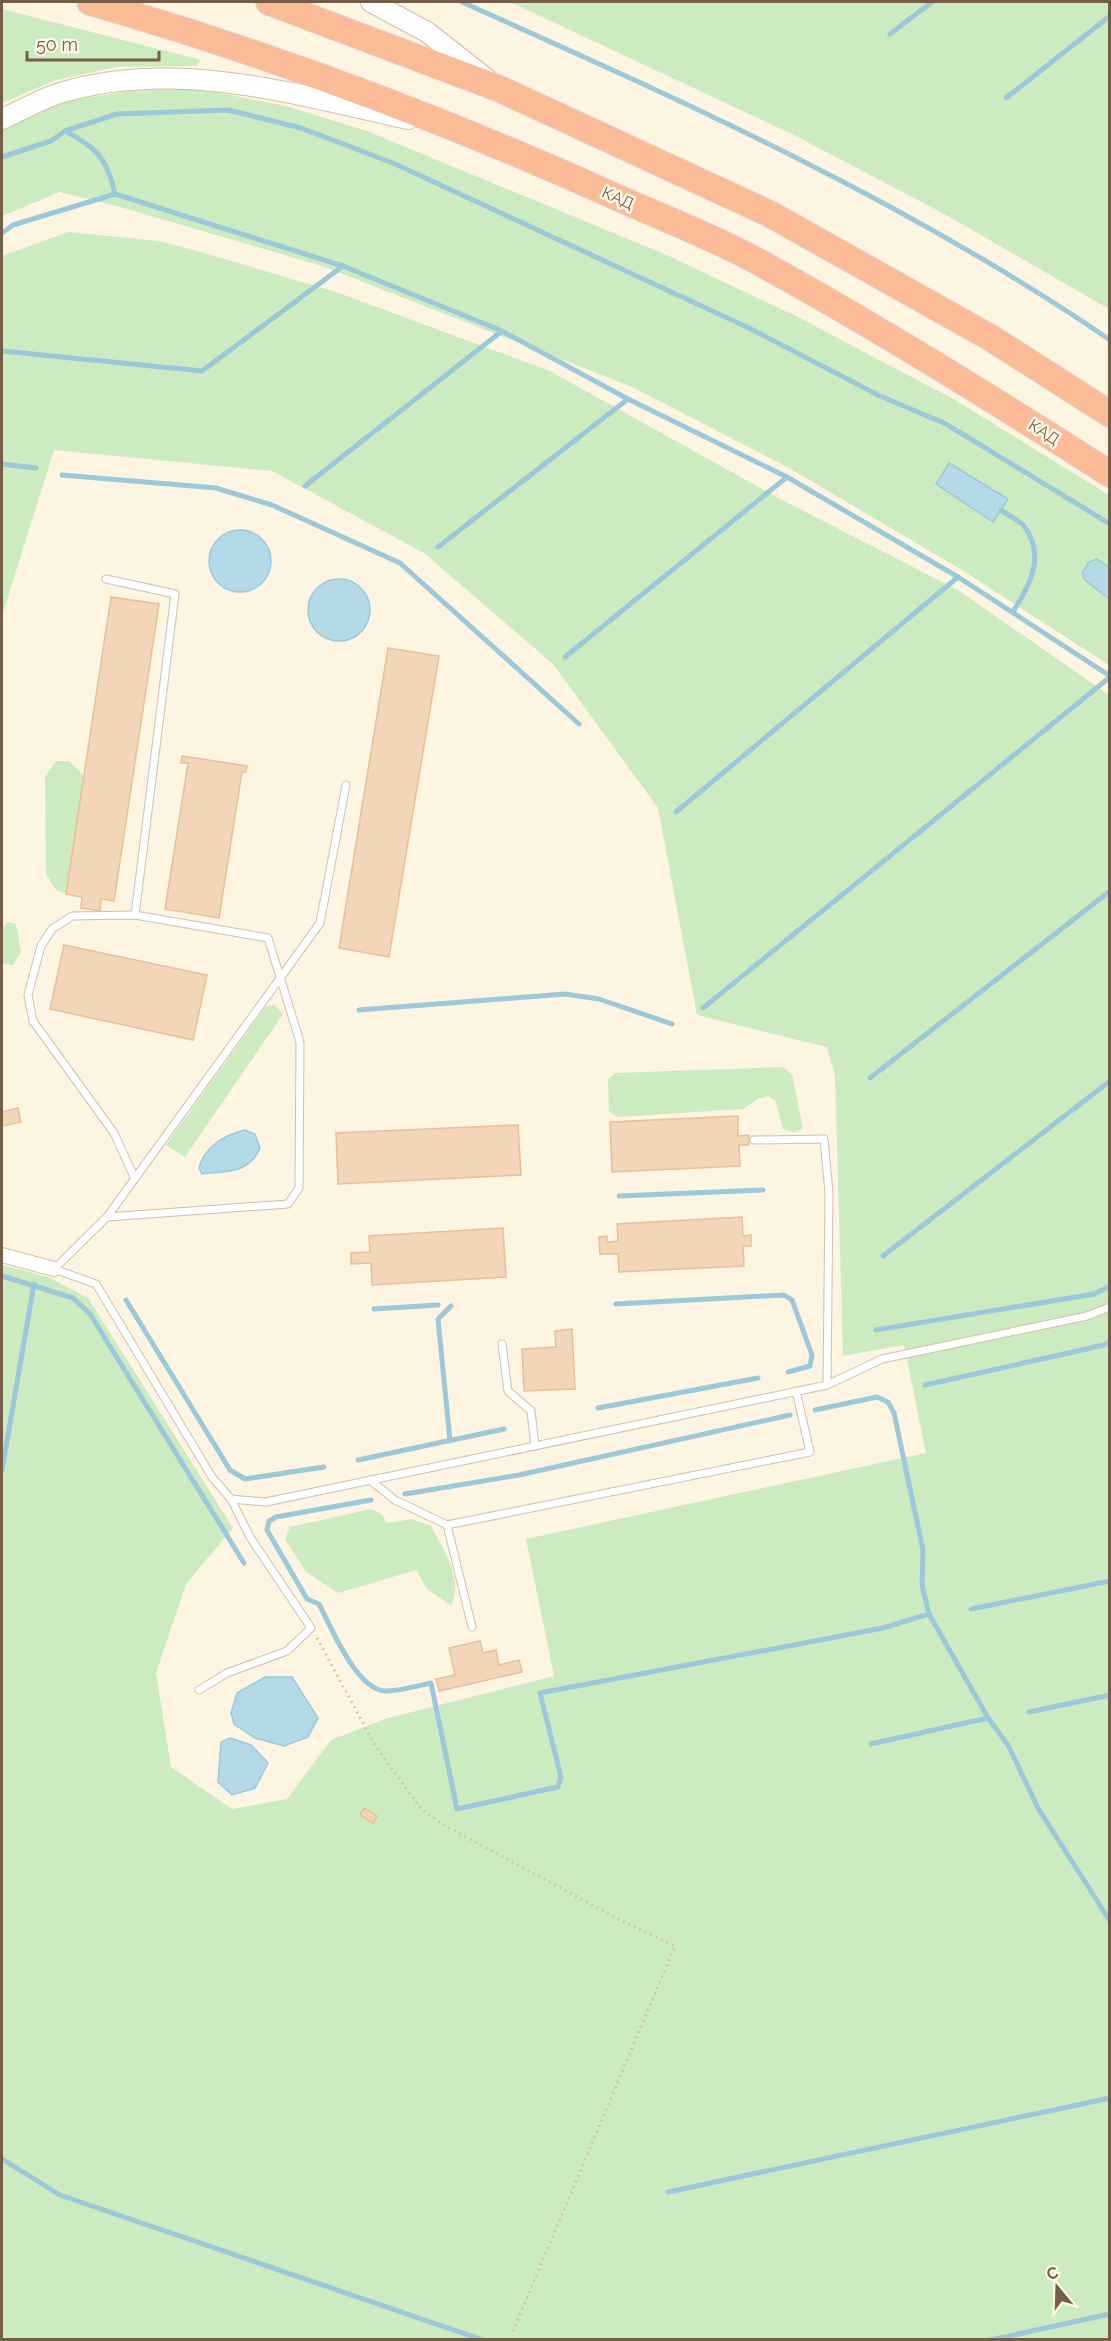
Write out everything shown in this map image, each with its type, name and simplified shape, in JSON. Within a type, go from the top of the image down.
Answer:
[{"type":"highway","name":"КАД","points":[[90,2],[204,35],[338,81],[469,133],[753,259],[966,382],[1110,474]]},
{"type":"highway","points":[[269,2],[500,88],[770,214],[992,338],[1110,414]]},
{"type":"main road","points":[[371,2],[427,32],[500,88]]},
{"type":"main road","points":[[2,119],[60,93],[129,80],[169,77],[259,86],[469,133]]},
{"type":"street","points":[[2,1255],[54,1269]]},
{"type":"lane","points":[[106,579],[175,594],[135,915]]},
{"type":"lane","points":[[199,1690],[226,1673],[287,1651],[311,1628],[250,1537],[231,1499],[212,1477],[96,1284],[54,1269],[107,1217],[320,923],[346,785]]},
{"type":"lane","points":[[107,1217],[288,1204],[299,1188],[300,1042],[268,938],[135,915],[72,916],[52,928],[41,946],[28,995],[33,1021],[114,1133],[135,1179]]},
{"type":"lane","points":[[754,1140],[824,1139],[830,1193],[827,1385]]},
{"type":"lane","points":[[231,1499],[266,1502],[827,1385],[882,1359],[1087,1316],[1110,1306]]},
{"type":"lane","points":[[502,1344],[508,1391],[531,1411],[535,1446]]},
{"type":"lane","points":[[370,1480],[395,1500],[447,1525],[810,1452],[796,1391]]},
{"type":"lane","points":[[447,1525],[472,1627]]},
{"type":"path","points":[[311,1628],[366,1724],[375,1745],[421,1809],[449,1828],[622,1921],[675,1946],[513,2331]]},
{"type":"green space","points":[[510,2],[1109,2],[1109,309],[948,216],[794,135]]},
{"type":"green space","points":[[2,9],[201,60],[197,66],[117,67],[56,80],[2,103]]},
{"type":"green space","points":[[195,88],[286,106],[367,131],[669,256],[798,317],[955,400],[1109,495],[1109,567],[1097,559],[1085,580],[1109,599],[1109,665],[962,570],[789,468],[632,387],[322,266],[117,206],[60,192],[2,216],[2,130],[60,102],[131,91]]},
{"type":"green space","points":[[68,232],[159,241],[204,253],[336,292],[550,371],[780,499],[958,590],[1109,695],[1110,2339],[2,2339],[2,1265],[48,1277],[88,1298],[233,1528],[186,1584],[156,1673],[171,1767],[232,1809],[287,1799],[331,1740],[388,1718],[554,1676],[526,1539],[926,1453],[904,1345],[843,1356],[835,1076],[827,1047],[697,1015],[658,808],[553,664],[424,553],[272,471],[54,450],[2,616],[2,256]]},
{"type":"green space","points":[[56,761],[69,761],[84,776],[66,894],[56,890],[46,874],[45,777]]},
{"type":"green space","points":[[8,922],[16,924],[21,952],[13,965],[3,964],[2,929]]},
{"type":"green space","points":[[275,1005],[283,1014],[185,1157],[166,1145],[266,1006]]},
{"type":"green space","points":[[782,1067],[792,1074],[803,1129],[794,1132],[783,1129],[775,1100],[768,1096],[758,1099],[743,1109],[618,1117],[609,1112],[608,1080],[615,1073]]},
{"type":"green space","points":[[371,1509],[382,1514],[387,1523],[412,1519],[431,1526],[454,1575],[454,1595],[451,1605],[428,1590],[416,1570],[338,1593],[306,1572],[285,1539],[290,1527]]},
{"type":"water","points":[[949,463],[1008,499],[993,522],[936,484]]},
{"type":"water","points":[[234,530],[246,530],[262,539],[269,549],[271,561],[269,573],[262,583],[246,592],[234,592],[223,587],[214,578],[209,567],[209,555],[214,544],[223,535]]},
{"type":"water","points":[[1097,559],[1109,567],[1109,599],[1085,580],[1082,573],[1089,562]]},
{"type":"water","points":[[333,579],[345,579],[361,588],[368,598],[370,610],[368,622],[361,632],[345,641],[333,641],[322,636],[313,627],[308,616],[308,604],[313,593],[322,584]]},
{"type":"water","points":[[245,1130],[255,1134],[260,1148],[250,1163],[236,1170],[202,1174],[199,1168],[210,1148],[230,1135]]},
{"type":"water","points":[[265,1677],[292,1677],[318,1718],[308,1737],[284,1746],[255,1738],[234,1724],[231,1713],[237,1693]]},
{"type":"water","points":[[230,1738],[251,1745],[268,1763],[255,1788],[232,1795],[218,1782],[221,1742]]},
{"type":"building","points":[[111,597],[159,604],[114,901],[101,899],[100,911],[81,908],[82,897],[66,894]]},
{"type":"building","points":[[388,648],[439,656],[389,957],[339,948]]},
{"type":"building","points":[[182,756],[247,766],[246,772],[242,772],[219,918],[165,909],[188,763],[181,763]]},
{"type":"building","points":[[64,945],[207,975],[193,1040],[50,1009]]},
{"type":"building","points":[[18,1108],[21,1122],[2,1126],[2,1112]]},
{"type":"building","points":[[738,1116],[738,1136],[749,1135],[749,1145],[739,1145],[740,1166],[612,1172],[610,1122]]},
{"type":"building","points":[[518,1125],[521,1175],[338,1184],[336,1133]]},
{"type":"building","points":[[742,1217],[743,1236],[751,1235],[751,1246],[743,1246],[744,1266],[619,1272],[618,1254],[600,1254],[599,1237],[607,1236],[607,1242],[618,1241],[617,1224]]},
{"type":"building","points":[[503,1228],[506,1277],[372,1285],[371,1263],[351,1264],[351,1253],[370,1252],[369,1236]]},
{"type":"building","points":[[572,1329],[575,1389],[524,1391],[522,1349],[556,1347],[555,1331]]},
{"type":"building","points":[[480,1641],[483,1653],[496,1650],[499,1665],[519,1660],[522,1672],[439,1691],[436,1679],[455,1675],[449,1648]]},
{"type":"building","points":[[364,1808],[377,1816],[373,1823],[360,1815]]},
{"type":"waterway","points":[[462,2],[628,77],[794,156],[955,243],[1034,290],[1110,340]]},
{"type":"waterway","points":[[890,34],[932,2]]},
{"type":"waterway","points":[[1006,98],[1110,16]]},
{"type":"waterway","points":[[2,157],[51,141],[65,131],[117,114],[228,110],[301,128],[393,163],[749,328],[878,395],[946,424],[1110,524]]},
{"type":"waterway","points":[[65,131],[99,155],[108,171],[115,194]]},
{"type":"waterway","points":[[2,233],[13,225],[115,194],[343,266],[502,331],[628,399],[787,477],[958,577],[1110,676]]},
{"type":"waterway","points":[[2,351],[202,371],[343,266]]},
{"type":"waterway","points":[[305,486],[502,331]]},
{"type":"waterway","points":[[438,547],[628,399]]},
{"type":"waterway","points":[[2,464],[36,468]]},
{"type":"waterway","points":[[62,475],[216,488],[272,505],[400,563],[579,724]]},
{"type":"waterway","points":[[565,657],[787,477]]},
{"type":"waterway","points":[[1001,510],[1024,526],[1031,537],[1034,549],[1035,560],[1030,581],[1013,612]]},
{"type":"waterway","points":[[676,812],[958,577]]},
{"type":"waterway","points":[[703,1008],[1110,677]]},
{"type":"waterway","points":[[870,1078],[1110,891]]},
{"type":"waterway","points":[[359,1010],[565,994],[599,999],[672,1024]]},
{"type":"waterway","points":[[883,1256],[1110,1081]]},
{"type":"waterway","points":[[619,1196],[763,1190]]},
{"type":"waterway","points":[[2,1276],[73,1298],[90,1314],[244,1563]]},
{"type":"waterway","points":[[2,1470],[34,1284]]},
{"type":"waterway","points":[[876,1330],[1094,1294],[1110,1286]]},
{"type":"waterway","points":[[616,1304],[784,1295],[792,1300],[812,1355],[810,1366],[788,1372]]},
{"type":"waterway","points":[[126,1300],[230,1470],[245,1479],[324,1467]]},
{"type":"waterway","points":[[374,1309],[438,1305]]},
{"type":"waterway","points":[[450,1441],[438,1319],[451,1306]]},
{"type":"waterway","points":[[925,1385],[1104,1345],[1110,1341]]},
{"type":"waterway","points":[[598,1408],[758,1378]]},
{"type":"waterway","points":[[815,1410],[877,1397],[888,1402],[894,1413],[923,1550],[922,1585],[929,1614],[988,1718],[1008,1745],[1038,1808],[1110,1921]]},
{"type":"waterway","points":[[405,1494],[519,1475],[790,1415]]},
{"type":"waterway","points":[[358,1460],[504,1429]]},
{"type":"waterway","points":[[371,1500],[276,1517],[269,1521],[267,1530],[307,1599],[319,1604],[346,1655],[364,1680],[374,1688],[385,1691],[431,1683],[457,1809],[558,1787],[561,1777],[540,1693],[883,1628],[929,1614]]},
{"type":"waterway","points":[[971,1609],[1110,1581]]},
{"type":"waterway","points":[[1029,1712],[1110,1695]]},
{"type":"waterway","points":[[871,1744],[988,1718]]},
{"type":"waterway","points":[[668,2192],[1110,2098]]},
{"type":"waterway","points":[[2,2159],[60,2195],[483,2340]]},
{"type":"waterway","points":[[990,2340],[1110,2314]]}]
